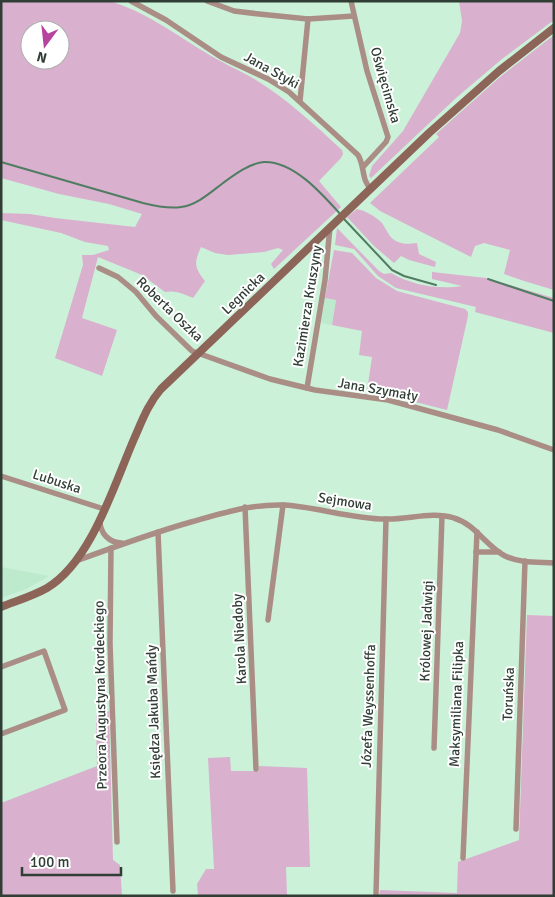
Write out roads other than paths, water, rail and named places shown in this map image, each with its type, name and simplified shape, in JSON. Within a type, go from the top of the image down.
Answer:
[{"type":"main road","name":"Legnicka","points":[[1,607],[47,588],[76,561],[90,539],[100,518],[150,404],[161,389],[478,88],[554,28]]},
{"type":"street","name":"Jana Styki","points":[[131,1],[140,3],[221,57],[276,83],[300,101],[359,158],[363,167],[365,184],[370,189]]},
{"type":"street","points":[[208,1],[238,12],[308,19],[354,16]]},
{"type":"street","name":"Oświęcimska","points":[[351,1],[370,80],[388,137],[386,142],[363,167]]},
{"type":"street","points":[[300,101],[308,19]]},
{"type":"street","name":"Kazimierza Kruszyny","points":[[306,388],[325,280],[332,225]]},
{"type":"street","name":"Roberta Oszka","points":[[100,268],[118,277],[136,292],[156,316],[192,351],[198,353]]},
{"type":"street","name":"Jana Szymały","points":[[198,353],[259,376],[306,388],[396,402],[498,430],[554,450]]},
{"type":"street","name":"Lubuska","points":[[1,476],[104,509]]},
{"type":"street","points":[[268,620],[283,505]]},
{"type":"street","name":"Sejmowa","points":[[76,561],[158,532],[245,507],[283,505],[386,519],[442,516],[462,521],[507,557],[525,561],[554,563]]},
{"type":"street","name":"Karola Niedoby","points":[[245,507],[256,769]]},
{"type":"street","name":"Królowej Jadwigi","points":[[434,748],[442,516]]},
{"type":"street","points":[[100,518],[100,525],[104,535],[112,542],[123,544]]},
{"type":"street","name":"Józefa Weyssenhoffa","points":[[376,894],[386,519]]},
{"type":"street","name":"Księdza Jakuba Mańdy","points":[[158,532],[173,891]]},
{"type":"street","name":"Maksymiliana Filipka","points":[[463,858],[478,532]]},
{"type":"street","name":"Przeora Augustyna Kordeckiego","points":[[111,548],[110,643],[117,842]]},
{"type":"street","points":[[476,552],[500,552]]},
{"type":"street","name":"Toruńska","points":[[516,829],[525,561]]},
{"type":"street","points":[[1,667],[44,651],[65,710],[1,734]]},
{"type":"waterway","points":[[1,162],[143,203],[171,208],[187,206],[198,201],[248,167],[264,162],[275,163],[297,173],[317,189],[341,215]]},
{"type":"waterway","points":[[344,219],[392,270],[404,276],[436,285]]},
{"type":"waterway","points":[[488,279],[554,301]]}]
